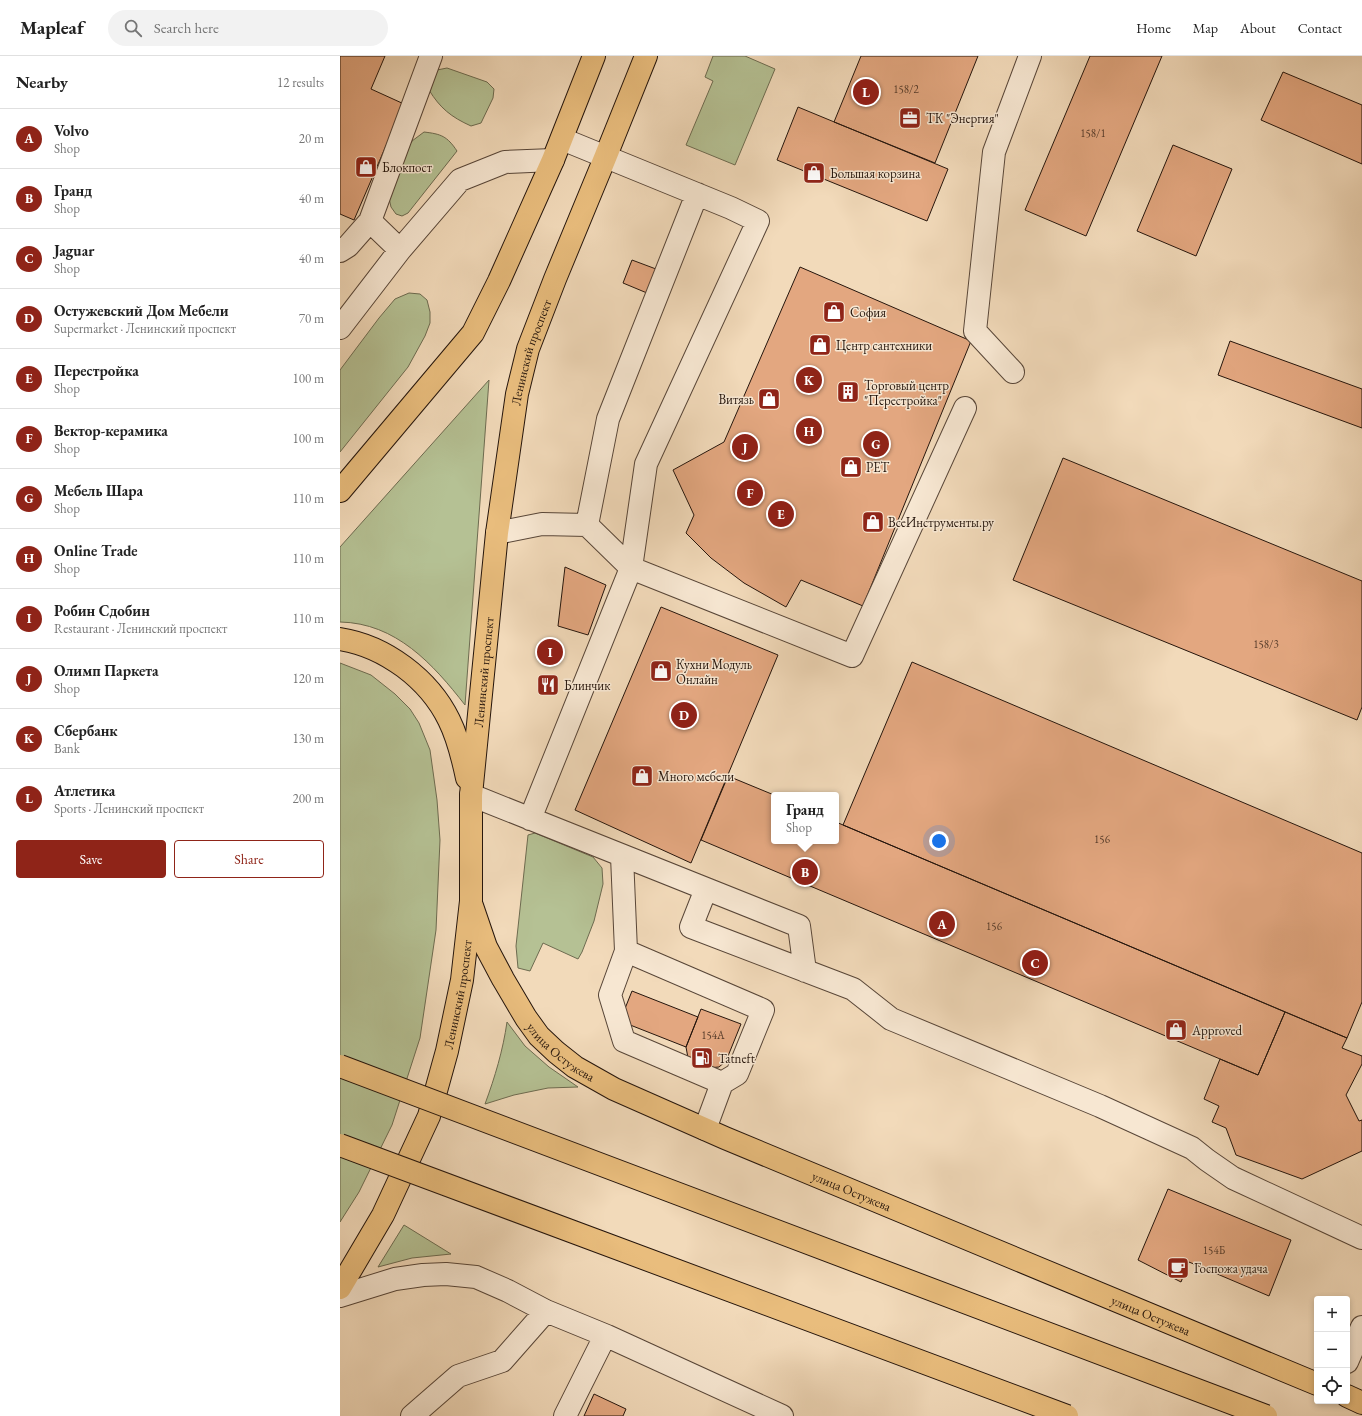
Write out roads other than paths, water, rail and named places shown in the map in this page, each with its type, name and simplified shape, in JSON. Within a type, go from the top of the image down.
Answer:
[{"type":"main road","points":[[340,491],[474,333],[553,160],[594,56]]},
{"type":"main road","name":"Ленинский проспект","points":[[340,1288],[383,1215],[429,1116],[446,1051],[462,980],[471,901],[471,795],[497,533],[517,394],[528,349],[554,278],[606,158],[646,56]]},
{"type":"main road","points":[[340,640],[363,644],[375,649],[403,666],[427,687],[449,720],[463,757],[471,795]]},
{"type":"main road","name":"улица Остужева","points":[[471,901],[486,947],[526,1018],[539,1036],[575,1067],[614,1090],[1314,1383]]},
{"type":"main road","points":[[340,1066],[1266,1416]]},
{"type":"main road","points":[[340,1145],[1067,1416]]},
{"type":"main road","points":[[1350,1397],[1362,1403]]},
{"type":"street","points":[[340,251],[348,246],[370,221],[431,56]]},
{"type":"street","points":[[1013,372],[975,331],[994,152],[1030,56]]},
{"type":"street","points":[[530,819],[631,568],[646,464],[758,221],[697,194],[562,139]]},
{"type":"street","points":[[340,328],[400,250],[460,180],[505,162],[553,160]]},
{"type":"street","points":[[587,525],[608,419],[697,194]]},
{"type":"street","points":[[370,221],[400,250]]},
{"type":"street","points":[[497,533],[542,524],[587,525],[631,568],[852,656],[965,408]]},
{"type":"street","points":[[471,795],[799,926],[805,970]]},
{"type":"street","points":[[622,856],[626,951],[610,995],[624,1041],[722,1083]]},
{"type":"street","points":[[706,889],[691,927],[853,989],[891,1019],[1100,1106],[1192,1148],[1233,1178],[1362,1238]]},
{"type":"street","points":[[626,951],[763,1010],[737,1074],[722,1083],[705,1129]]},
{"type":"street","points":[[340,1296],[394,1278],[446,1274],[476,1277],[508,1291],[546,1311],[607,1336],[782,1416]]},
{"type":"street","points":[[412,1416],[458,1376],[502,1361],[546,1311]]},
{"type":"street","points":[[1350,1355],[1362,1327]]},
{"type":"street","points":[[565,1416],[600,1346]]},
{"type":"place","name":"Атлетика","points":[[866,92]]},
{"type":"place","name":"ТК \"Энергия\"","points":[[910,118]]},
{"type":"place","name":"Блокпост","points":[[366,167]]},
{"type":"place","name":"Большая корзина","points":[[814,173]]},
{"type":"place","name":"София","points":[[834,312]]},
{"type":"place","name":"Центр сантехники","points":[[820,345]]},
{"type":"place","name":"Сбербанк","points":[[809,380]]},
{"type":"place","name":"Торговый центр \"Перестройка\"","points":[[848,392]]},
{"type":"place","name":"Витязь","points":[[769,399]]},
{"type":"place","name":"Online Trade","points":[[809,431]]},
{"type":"place","name":"Мебель Шара","points":[[876,444]]},
{"type":"place","name":"Олимп Паркета","points":[[745,447]]},
{"type":"place","name":"РЕТ","points":[[851,467]]},
{"type":"place","name":"Вектор-керамика","points":[[750,493]]},
{"type":"place","name":"Перестройка","points":[[781,514]]},
{"type":"place","name":"ВсеИнструменты.ру","points":[[873,522]]},
{"type":"place","name":"Робин Сдобин","points":[[550,652]]},
{"type":"place","name":"Кухни Модуль Онлайн","points":[[661,671]]},
{"type":"place","name":"Блинчик","points":[[548,685]]},
{"type":"place","name":"Остужевский Дом Мебели","points":[[684,715]]},
{"type":"place","name":"Много мебели","points":[[642,776]]},
{"type":"place","name":"Гранд","points":[[805,872]]},
{"type":"place","name":"Volvo","points":[[942,924]]},
{"type":"place","name":"Jaguar","points":[[1035,963]]},
{"type":"place","name":"Approved","points":[[1176,1030]]},
{"type":"place","name":"Tatneft","points":[[702,1058]]},
{"type":"place","name":"Госпожа удача","points":[[1178,1268]]}]
